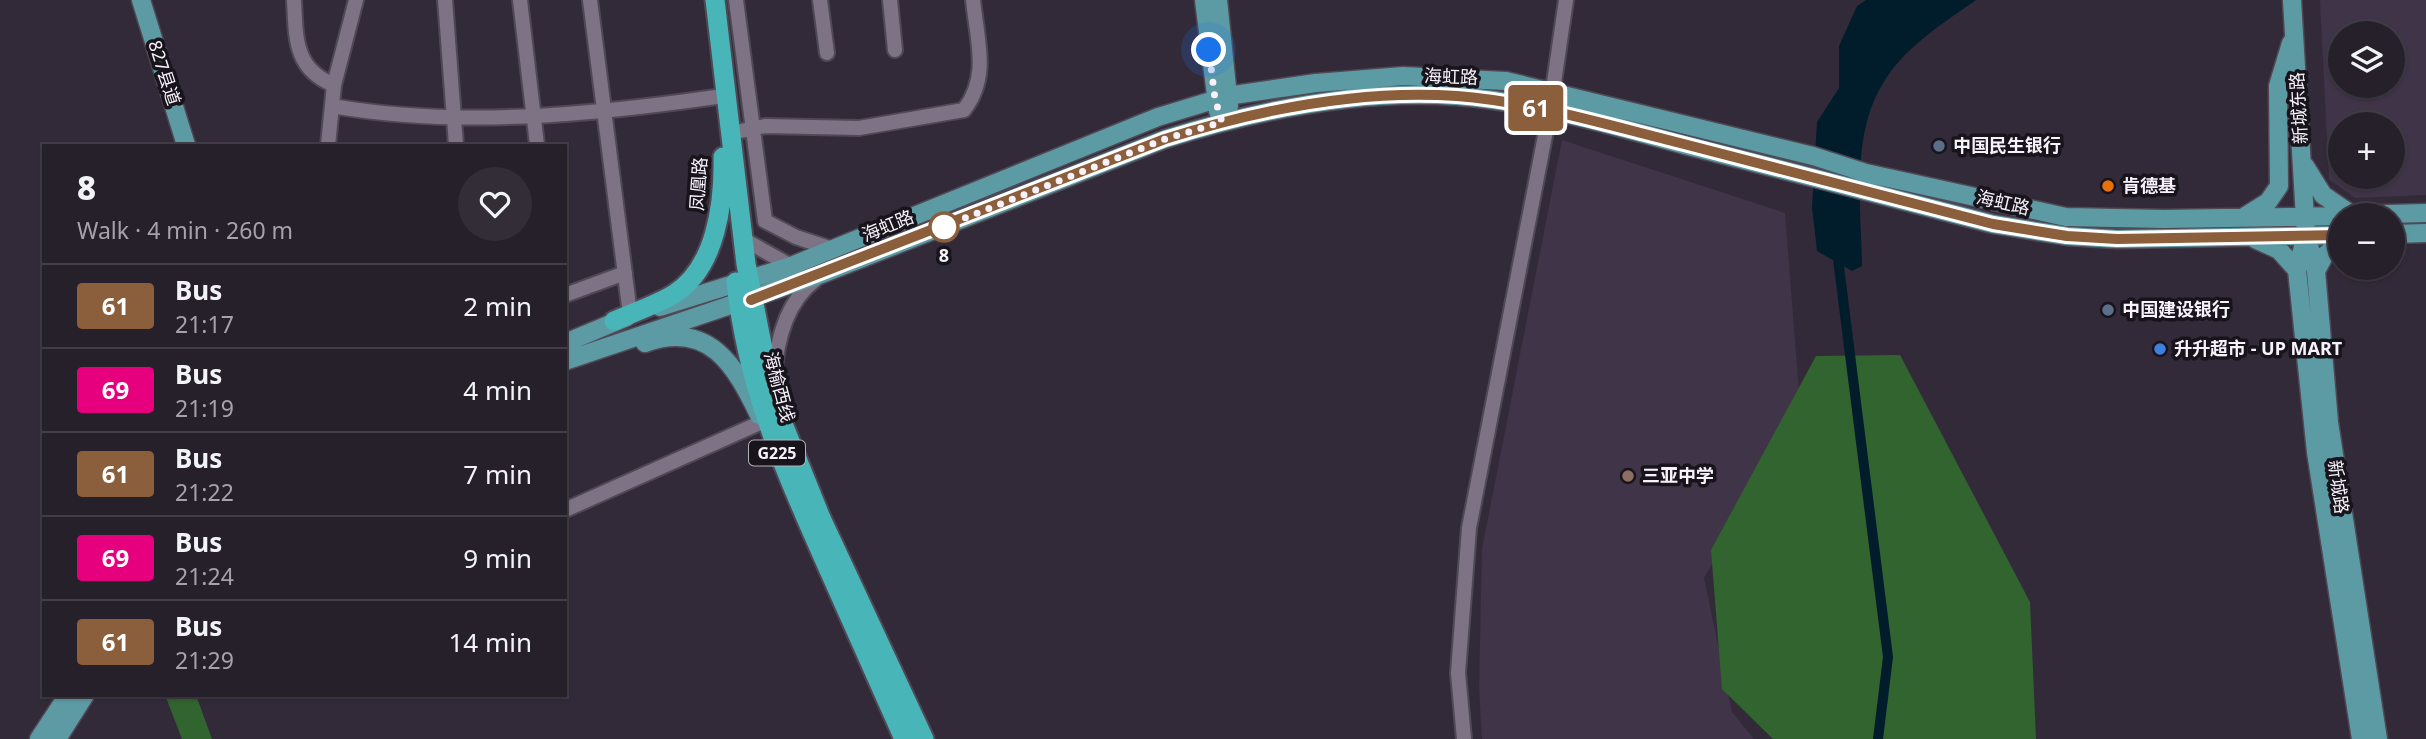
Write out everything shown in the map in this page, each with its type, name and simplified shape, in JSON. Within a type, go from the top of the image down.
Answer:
[{"type":"highway","name":"凤凰路","points":[[622,318],[675,294],[692,276],[712,244],[727,139],[716,97],[704,0]]},
{"type":"highway","name":"凤凰路","points":[[715,0],[727,139],[743,239],[744,286]]},
{"type":"highway","name":"海榆西线","points":[[727,139],[757,396],[774,447],[904,739]]},
{"type":"highway","name":"海榆西线","points":[[744,286],[773,399],[821,518],[924,739]]},
{"type":"main road","name":"827县道","points":[[141,0],[187,144]]},
{"type":"main road","points":[[1204,0],[1226,121]]},
{"type":"main road","points":[[1218,0],[1221,97]]},
{"type":"main road","name":"新城东路","points":[[2292,0],[2305,217]]},
{"type":"main road","points":[[2243,218],[2268,202],[2279,186],[2278,86],[2294,33]]},
{"type":"main road","name":"海虹路","points":[[744,286],[1158,117],[1221,97],[1315,83],[1403,76],[1490,79],[1550,101],[1812,177],[1864,181],[2066,217],[2328,216]]},
{"type":"main road","name":"海虹路","points":[[744,286],[822,274],[1165,139],[1226,121],[1318,103],[1409,96],[1550,101],[1813,156],[1864,181],[1993,224],[2067,236],[2117,239],[2328,235]]},
{"type":"main road","points":[[2302,159],[2312,182],[2322,195],[2333,203]]},
{"type":"main road","points":[[2405,214],[2426,213]]},
{"type":"main road","name":"新城路","points":[[2305,217],[2306,235],[2316,271],[2329,422],[2378,739]]},
{"type":"main road","points":[[2405,234],[2426,233]]},
{"type":"main road","name":"新城路","points":[[2306,235],[2297,270],[2316,452],[2361,739]]},
{"type":"main road","points":[[2249,237],[2279,250],[2297,270]]},
{"type":"main road","points":[[2316,271],[2328,253]]},
{"type":"main road","points":[[567,360],[641,333],[744,286]]},
{"type":"main road","name":"凤凰路","points":[[567,342],[622,318],[744,286]]},
{"type":"main road","points":[[567,369],[659,338],[685,338],[708,344],[724,356],[742,379],[774,447]]},
{"type":"main road","points":[[39,739],[67,697]]},
{"type":"main road","points":[[57,739],[84,697]]},
{"type":"street","points":[[294,0],[296,46],[315,78],[334,85]]},
{"type":"street","points":[[328,144],[334,85],[356,0]]},
{"type":"street","points":[[445,0],[456,144]]},
{"type":"street","points":[[520,0],[537,144]]},
{"type":"street","points":[[590,0],[602,113],[625,273],[622,318]]},
{"type":"street","points":[[736,0],[765,221],[796,237],[832,249]]},
{"type":"street","points":[[820,0],[827,53]]},
{"type":"street","points":[[890,0],[894,50]]},
{"type":"street","points":[[727,139],[752,128],[765,126],[859,128],[964,110],[976,93],[981,77],[973,0]]},
{"type":"street","points":[[1464,739],[1458,673],[1469,528],[1550,101],[1566,0]]},
{"type":"street","points":[[332,106],[369,113],[454,117],[533,116],[602,113],[716,97]]},
{"type":"street","points":[[743,239],[791,266]]},
{"type":"street","points":[[567,294],[625,273]]},
{"type":"street","points":[[773,399],[775,363],[788,312],[799,292],[822,274]]},
{"type":"street","points":[[567,509],[762,422]]},
{"type":"shaded area","points":[[2320,0],[2426,0],[2426,195],[2355,198],[2343,189],[2405,189],[2405,112],[2328,112],[2328,159]]},
{"type":"shaded area","name":"三亚中学","points":[[1562,140],[1785,213],[1800,404],[1704,578],[1732,712],[1754,739],[1482,739],[1479,688],[1482,549]]},
{"type":"green space","points":[[1900,355],[2030,602],[2036,739],[1773,739],[1722,689],[1711,550],[1816,356]]},
{"type":"green space","points":[[166,697],[197,697],[212,739],[182,739]]},
{"type":"water","points":[[1866,0],[1976,0],[1905,55],[1887,77],[1875,98],[1867,120],[1860,168],[1862,266],[1852,271],[1817,251],[1812,208],[1817,122],[1839,88],[1839,46],[1857,6]]},
{"type":"waterway","points":[[1837,251],[1888,657],[1878,739]]},
{"type":"bus line","name":"61","points":[[751,300],[1165,139],[1231,120],[1318,103],[1409,96],[1456,96],[1550,110],[1993,224],[2067,236],[2117,239],[2328,235]]},
{"type":"place","name":"中国民生银行","points":[[1939,146]]},
{"type":"place","name":"肯德基","points":[[2108,186]]},
{"type":"place","name":"8","points":[[944,227]]},
{"type":"place","name":"中国建设银行","points":[[2108,310]]},
{"type":"place","name":"升升超市 - UP MART","points":[[2160,349]]},
{"type":"place","name":"三亚中学","points":[[1628,476]]},
{"type":"route","points":[[944,227],[937,229],[1165,139],[1222,122],[1215,99],[1209,50]]}]
